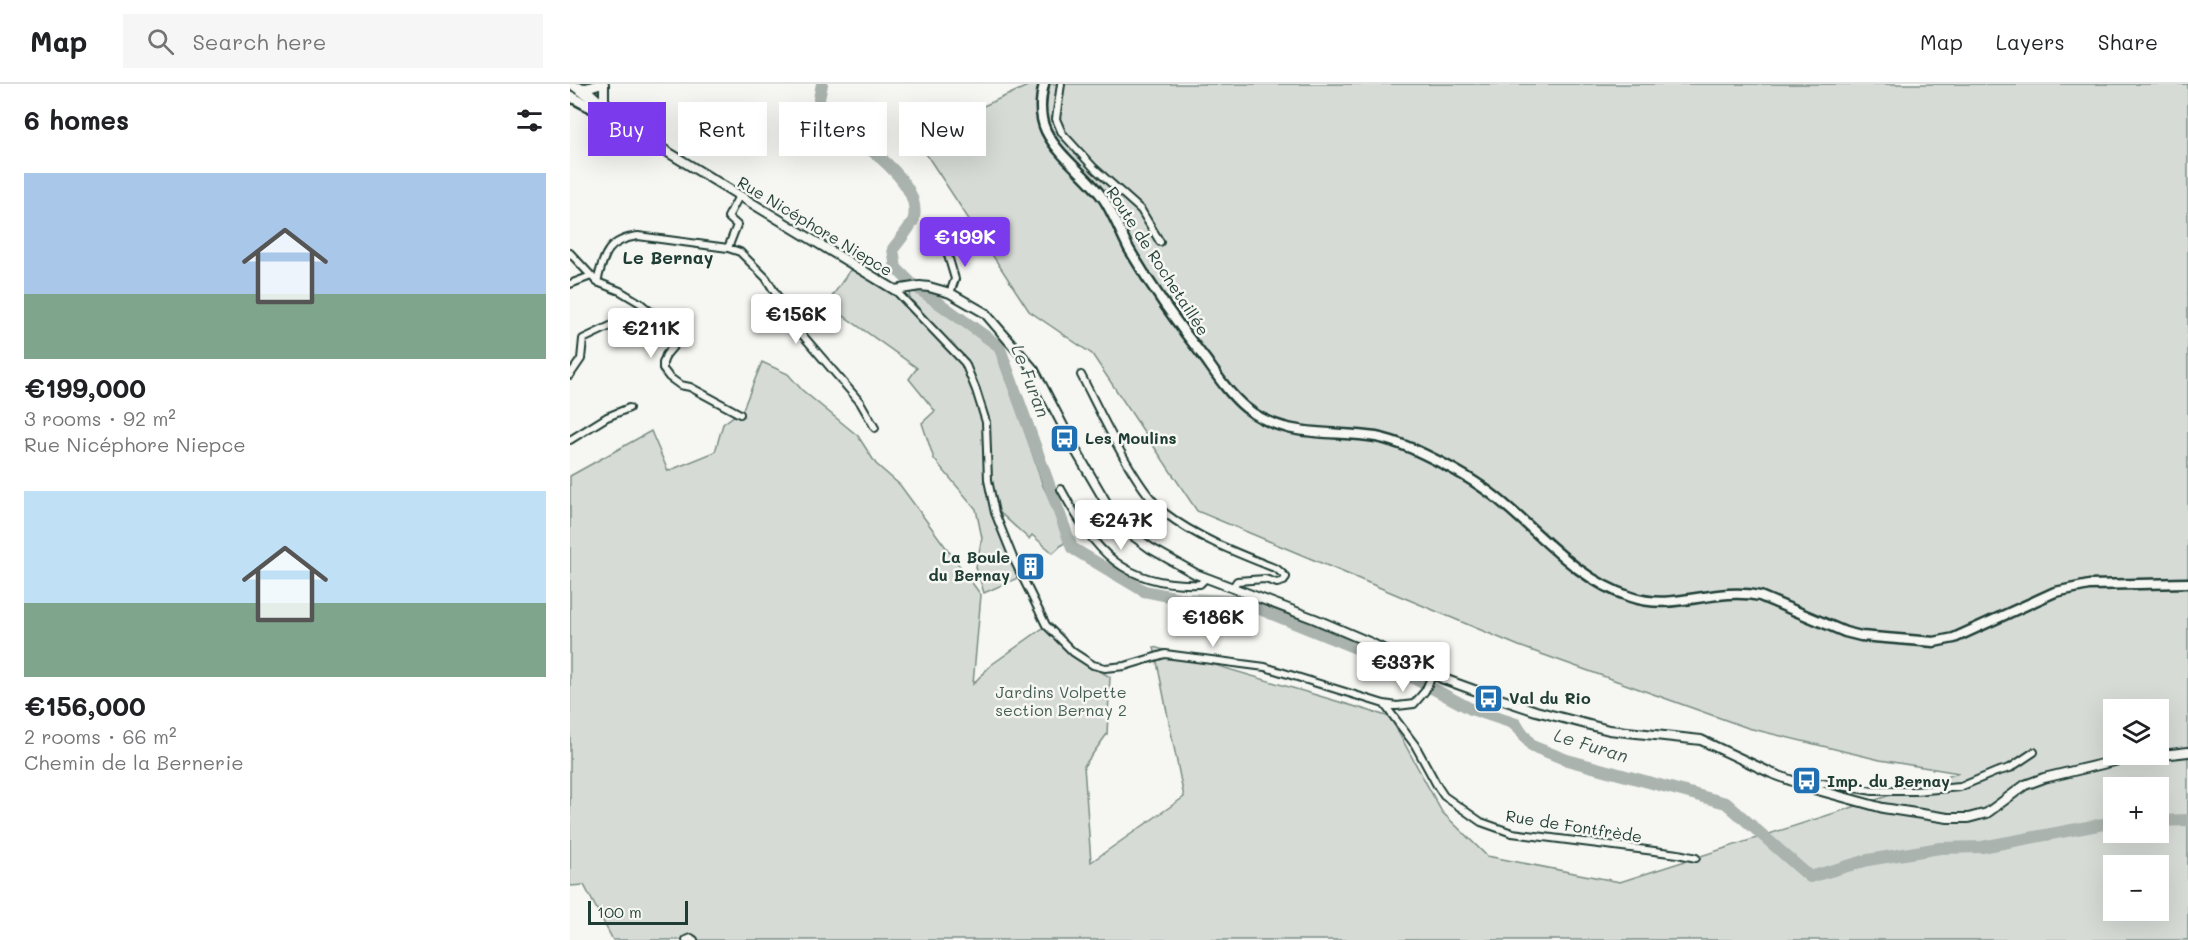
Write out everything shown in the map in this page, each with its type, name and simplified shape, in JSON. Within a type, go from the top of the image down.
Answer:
[{"type":"highway","points":[[570,96],[588,106]]},
{"type":"main road","name":"Route de Rochetaillée","points":[[1044,84],[1041,112],[1045,129],[1053,142],[1104,200],[1130,250],[1173,317],[1228,390],[1245,408],[1267,422],[1288,429],[1376,437],[1395,442],[1432,458],[1488,491],[1558,554],[1589,577],[1630,597],[1652,603],[1678,602],[1708,595],[1746,593],[1760,596],[1845,632],[1861,636],[1934,642],[1964,634],[2055,592],[2089,585],[2188,583]]},
{"type":"street","points":[[586,88],[599,84]]},
{"type":"street","points":[[604,84],[605,102]]},
{"type":"street","points":[[1060,84],[1056,119],[1062,133],[1094,168],[1141,210],[1160,242]]},
{"type":"street","points":[[573,85],[586,88],[601,102]]},
{"type":"street","name":"Rue Nicéphore Niepce","points":[[573,85],[596,102]]},
{"type":"street","name":"Rue Nicéphore Niepce","points":[[666,151],[894,290],[920,286],[950,293],[985,313],[1034,370],[1111,511],[1149,548],[1173,563],[1206,578],[1343,631],[1432,677],[1580,723],[1621,731],[1701,740],[1771,773],[1814,789],[1883,808],[1929,816],[1968,818],[1987,813],[2025,785],[2044,778],[2119,760],[2188,752]]},
{"type":"street","points":[[728,248],[737,225],[729,217],[740,196]]},
{"type":"street","points":[[597,282],[606,253],[610,247],[624,238],[638,236],[728,248],[740,252],[766,278],[799,331],[860,402],[874,428]]},
{"type":"street","points":[[944,242],[956,279],[950,293]]},
{"type":"street","points":[[570,253],[597,282],[620,291],[664,323],[678,330],[682,336],[666,355],[663,363],[663,369],[669,377],[680,385],[690,387],[740,414]]},
{"type":"street","points":[[570,284],[591,276]]},
{"type":"street","points":[[894,290],[965,363],[986,422],[987,480],[995,513],[1014,560],[1046,624],[1073,652],[1093,665],[1105,668],[1125,666],[1165,654],[1265,667],[1397,706],[1414,704],[1425,691],[1432,677]]},
{"type":"street","points":[[570,375],[581,359],[584,339],[625,319],[651,312]]},
{"type":"street","points":[[1081,375],[1132,470],[1164,512],[1203,536],[1277,569],[1286,577],[1284,581],[1277,583],[1265,579],[1237,581],[1233,587]]},
{"type":"street","points":[[570,440],[607,417],[629,408]]},
{"type":"street","points":[[1061,489],[1095,543],[1122,568],[1154,582],[1180,585],[1200,584],[1206,578]]},
{"type":"street","name":"Rue de Fontfrède","points":[[1384,704],[1415,745],[1444,796],[1481,822],[1512,833],[1696,858]]},
{"type":"street","points":[[1814,789],[1822,783],[1873,791],[1915,791],[1960,787],[2010,768],[2034,752]]},
{"type":"street","points":[[686,940],[691,938],[694,940]]},
{"type":"green space","name":"Jardins Volpette section Bernay 2","points":[[1032,84],[2188,84],[2188,940],[613,940],[584,885],[570,886],[570,476],[651,431],[668,471],[715,452],[723,424],[743,409],[762,362],[788,374],[802,390],[858,436],[876,464],[900,485],[981,595],[973,684],[991,665],[1043,628],[1074,656],[1110,677],[1107,734],[1084,766],[1091,862],[1184,797],[1154,647],[1390,717],[1442,812],[1487,856],[1620,882],[1959,773],[1880,760],[1748,728],[1519,646],[1197,511],[1092,354],[1029,311],[927,156],[986,156],[986,105]]},
{"type":"green space","points":[[852,267],[892,291],[923,321],[961,364],[973,389],[984,424],[986,490],[1000,536],[1020,577],[984,593],[976,567],[982,538],[976,509],[934,459],[922,423],[935,411],[909,379],[917,368],[827,304]]},
{"type":"green space","points":[[915,291],[998,350],[1043,486],[1056,511],[1066,541],[1053,553],[1032,535],[1029,539],[996,509],[990,486],[988,416],[977,382],[966,361],[909,297],[911,292]]},
{"type":"waterway","name":"Le Furan","points":[[822,84],[819,99],[822,116],[882,159],[907,187],[913,203],[914,218],[893,249],[896,268],[912,284],[999,346],[1072,548],[1144,591],[1184,599],[1240,601],[1363,651],[1471,709],[1516,724],[1532,746],[1567,760],[1726,803],[1810,877],[1868,860],[1940,848],[1982,847],[2103,824]]},
{"type":"waterway","name":"Le Furan","points":[[2169,821],[2188,820]]},
{"type":"place","name":"Les Moulins","points":[[1064,438]]},
{"type":"place","name":"La Boule du Bernay","points":[[1031,566]]},
{"type":"place","name":"Val du Rio","points":[[1488,698]]},
{"type":"place","name":"Imp. du Bernay","points":[[1806,781]]},
{"type":"district","name":"Le Bernay","points":[[668,258]]}]
